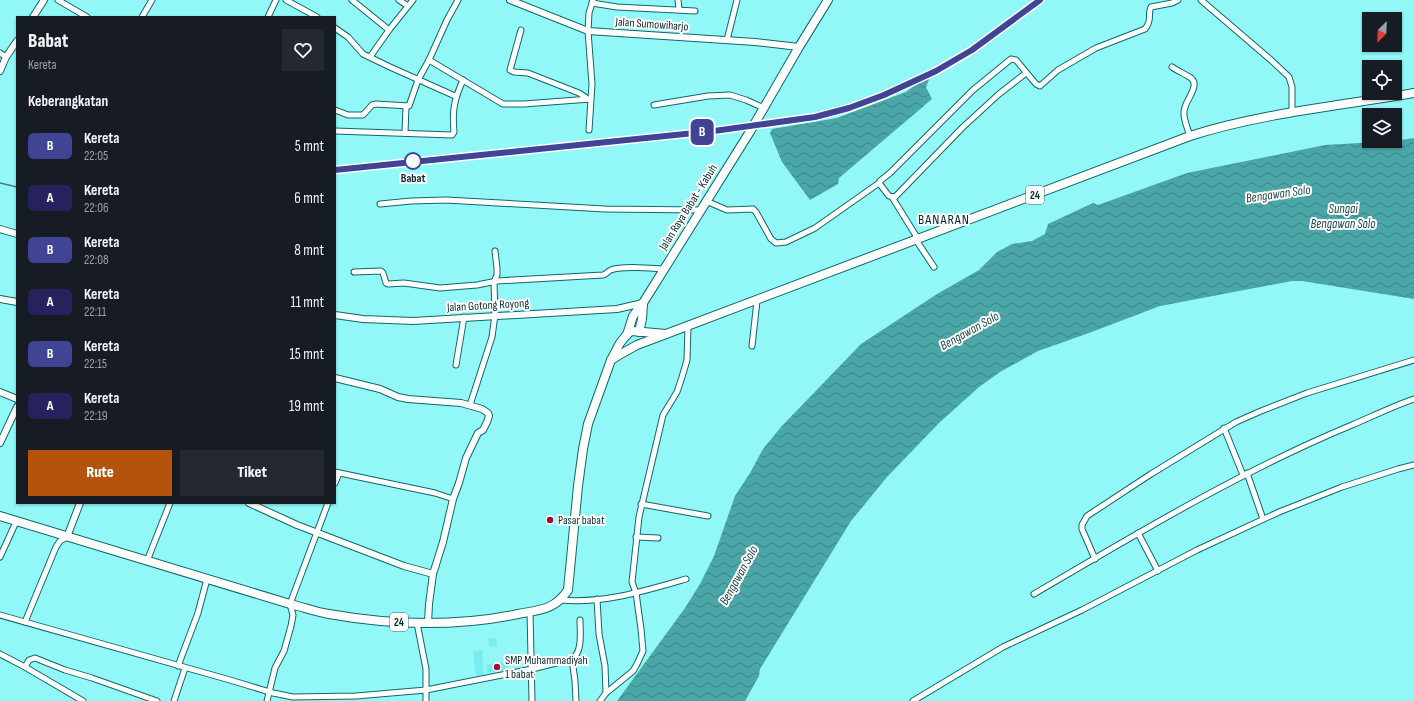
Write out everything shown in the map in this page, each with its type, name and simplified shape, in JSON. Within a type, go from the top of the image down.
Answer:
[{"type":"main road","name":"Jalan Raya Babat - Kabuh","points":[[560,600],[568,590],[570,582],[582,449],[588,424],[611,360],[627,335],[633,316],[643,303],[700,210],[741,147],[828,0]]},
{"type":"main road","name":"24","points":[[611,360],[619,354],[638,345],[666,334],[1190,136],[1222,127],[1292,113],[1414,93]]},
{"type":"main road","points":[[627,335],[626,340],[633,346],[638,345],[642,339],[639,332],[643,303]]},
{"type":"main road","name":"24","points":[[627,335],[632,331],[666,334]]},
{"type":"main road","name":"24","points":[[0,516],[290,604],[328,614],[428,624],[493,618],[530,612],[551,607],[560,600]]},
{"type":"street","points":[[34,16],[44,0]]},
{"type":"street","points":[[58,0],[85,16]]},
{"type":"street","points":[[143,16],[152,0]]},
{"type":"street","points":[[268,16],[276,0]]},
{"type":"street","points":[[286,0],[315,16]]},
{"type":"street","points":[[352,0],[388,30]]},
{"type":"street","points":[[399,0],[408,6]]},
{"type":"street","points":[[370,57],[388,30],[413,0]]},
{"type":"street","points":[[336,110],[348,114],[363,115],[372,105],[376,104],[410,105],[418,80],[429,60],[446,20],[458,0]]},
{"type":"street","name":"Jalan Sumowiharjo","points":[[510,0],[588,31],[727,40],[799,47]]},
{"type":"street","points":[[678,0],[679,9]]},
{"type":"street","points":[[727,40],[736,0]]},
{"type":"street","points":[[706,201],[726,210],[753,210],[756,212],[771,239],[776,243],[786,242],[815,228],[879,183],[973,90],[1011,59],[1016,60],[1037,85],[1041,85],[1058,70],[1096,48],[1145,29],[1150,18],[1151,7],[1172,3],[1178,0]]},
{"type":"street","points":[[1201,0],[1289,76],[1292,87],[1292,113]]},
{"type":"street","points":[[589,130],[588,99],[592,84],[588,31],[593,2],[617,7],[695,11]]},
{"type":"street","points":[[336,29],[352,41],[363,54],[455,96]]},
{"type":"street","points":[[522,30],[510,70],[532,75],[579,93],[588,99]]},
{"type":"street","points":[[0,72],[6,57],[16,42]]},
{"type":"street","points":[[0,53],[6,57]]},
{"type":"street","points":[[429,60],[503,104],[524,104],[588,99]]},
{"type":"street","points":[[1172,67],[1192,79],[1194,82],[1195,86],[1185,104],[1183,113],[1190,136]]},
{"type":"street","points":[[892,197],[896,196],[999,94],[1026,73]]},
{"type":"street","points":[[336,131],[452,135],[454,132],[455,96],[463,80]]},
{"type":"street","points":[[654,106],[708,96],[730,95],[764,108]]},
{"type":"street","points":[[405,133],[406,106]]},
{"type":"street","points":[[879,183],[887,194],[892,197],[934,267]]},
{"type":"street","points":[[380,204],[446,200],[605,209],[700,210]]},
{"type":"street","points":[[0,229],[16,234]]},
{"type":"street","points":[[470,405],[492,338],[495,315],[494,282],[497,275],[495,251]]},
{"type":"street","points":[[354,272],[381,272],[383,273],[386,283],[394,285],[404,283],[440,288],[494,282],[603,275],[610,270],[618,268],[655,268],[663,270]]},
{"type":"street","points":[[0,299],[16,302]]},
{"type":"street","points":[[752,346],[757,300]]},
{"type":"street","name":"Jalan Gotong Royong","points":[[336,315],[372,320],[413,321],[617,309],[643,303]]},
{"type":"street","points":[[456,365],[464,317]]},
{"type":"street","points":[[600,701],[606,693],[633,670],[638,664],[643,651],[636,593],[632,582],[636,537],[641,504],[663,415],[676,392],[687,360],[688,326]]},
{"type":"street","points":[[1094,558],[1082,529],[1082,525],[1087,516],[1224,428],[1261,411],[1307,393],[1414,360]]},
{"type":"street","points":[[336,378],[380,389],[408,399],[460,402],[482,409],[488,413],[489,416],[483,430],[478,433],[466,458],[453,499],[442,548],[433,574],[428,604],[428,624]]},
{"type":"street","points":[[0,392],[16,399]]},
{"type":"street","points":[[1034,594],[1094,558],[1245,474],[1315,440],[1414,399]]},
{"type":"street","points":[[0,442],[16,408]]},
{"type":"street","points":[[1224,428],[1245,474],[1263,520]]},
{"type":"street","points":[[913,701],[1003,647],[1082,610],[1197,550],[1263,520],[1342,487],[1414,465]]},
{"type":"street","points":[[337,472],[435,493],[453,499]]},
{"type":"street","points":[[25,622],[56,547],[60,540],[67,537],[80,504]]},
{"type":"street","points":[[147,561],[170,504]]},
{"type":"street","points":[[251,504],[280,518],[404,566],[433,574]]},
{"type":"street","points":[[267,701],[275,668],[284,651],[291,626],[293,615],[290,604],[328,504]]},
{"type":"street","points":[[641,504],[708,516]]},
{"type":"street","points":[[0,558],[16,522]]},
{"type":"street","points":[[1138,533],[1158,571]]},
{"type":"street","points":[[636,537],[658,538]]},
{"type":"street","points":[[178,666],[198,613],[207,579]]},
{"type":"street","points":[[560,600],[585,601],[636,593],[686,579]]},
{"type":"street","points":[[597,599],[599,634],[605,666],[606,693]]},
{"type":"street","points":[[530,612],[532,701]]},
{"type":"street","points":[[0,615],[292,697],[356,696],[426,690],[532,669],[572,659],[578,654],[580,642],[580,620]]},
{"type":"street","points":[[417,623],[426,669],[426,701]]},
{"type":"street","points":[[0,654],[83,701]]},
{"type":"street","points":[[25,667],[29,660],[35,658],[156,701]]},
{"type":"street","points":[[572,659],[576,701]]},
{"type":"street","points":[[174,701],[185,668]]},
{"type":"shaded area","points":[[496,638],[497,646],[489,647],[488,639]]},
{"type":"shaded area","points":[[482,650],[484,676],[476,676],[473,651]]},
{"type":"shaded area","name":"SMP Muhammadiyah 1 babat","points":[[507,661],[509,669],[487,673],[486,665]]},
{"type":"water","points":[[932,72],[926,87],[932,99],[839,178],[838,184],[810,200],[782,162],[770,133],[772,129],[837,118],[906,92]]},
{"type":"water","points":[[1414,138],[1414,299],[1302,281],[1292,281],[1160,306],[1038,351],[1000,372],[979,387],[939,423],[887,477],[851,521],[760,669],[759,676],[745,701],[617,701],[685,608],[700,584],[714,556],[735,496],[763,449],[781,427],[861,344],[937,294],[979,270],[997,252],[1012,244],[1032,241],[1045,234],[1048,224],[1093,203],[1098,205],[1187,173],[1325,145],[1362,143],[1362,148],[1402,148],[1402,140]]},
{"type":"railway","points":[[336,170],[714,131],[815,117],[849,108],[884,95],[936,71],[972,50],[1040,0]]},
{"type":"railway","points":[[0,183],[16,187]]},
{"type":"train","name":"B","points":[[336,170],[753,127],[815,117],[849,108],[884,95],[936,71],[972,50],[1040,0]]},
{"type":"place","name":"Babat","points":[[413,161]]},
{"type":"place","name":"Pasar babat","points":[[550,520]]},
{"type":"place","name":"SMP Muhammadiyah 1 babat","points":[[497,667]]},
{"type":"district","name":"BANARAN","points":[[944,219]]},
{"type":"water label","name":"Bengawan Solo","points":[[1278,193]]},
{"type":"water label","name":"Sungai Bengawan Solo","points":[[1343,216]]},
{"type":"water label","name":"Bengawan Solo","points":[[969,330]]},
{"type":"water label","name":"Bengawan Solo","points":[[738,575]]}]
